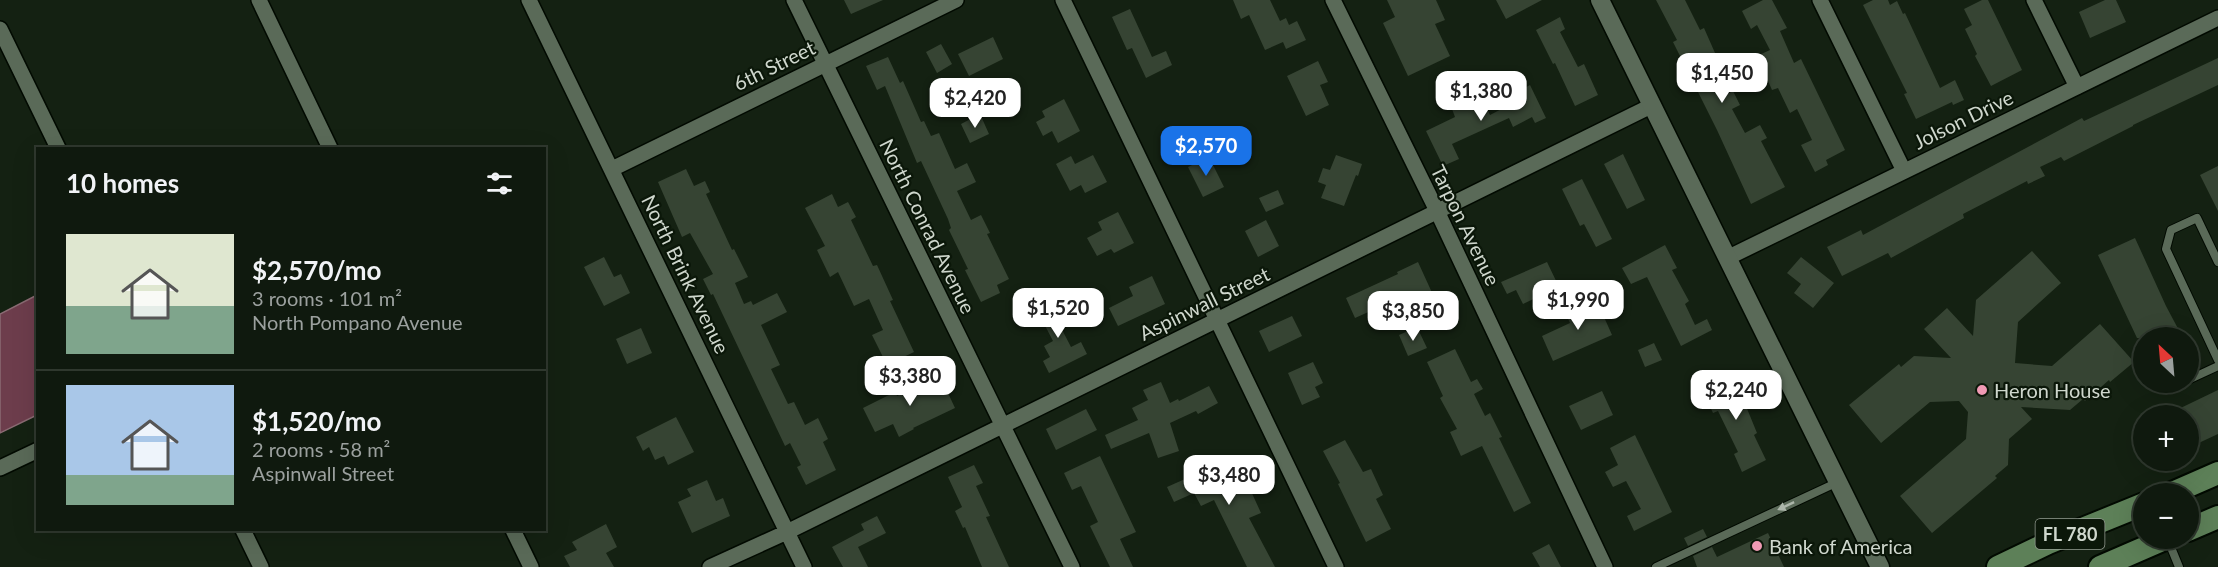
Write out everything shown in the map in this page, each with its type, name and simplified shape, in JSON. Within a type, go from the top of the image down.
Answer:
[{"type":"main road","points":[[2195,483],[2218,473]]},
{"type":"main road","name":"FL 780","points":[[1998,567],[2048,543],[2133,508]]},
{"type":"main road","points":[[2199,525],[2218,517]]},
{"type":"main road","name":"FL 780","points":[[2100,567],[2143,549]]},
{"type":"street","points":[[259,0],[330,147]]},
{"type":"street","name":"North Brink Avenue","points":[[529,0],[804,567]]},
{"type":"street","name":"North Conrad Avenue","points":[[794,0],[1072,567]]},
{"type":"street","name":"6th Street","points":[[612,169],[956,0]]},
{"type":"street","points":[[1063,0],[1336,567]]},
{"type":"street","name":"Tarpon Avenue","points":[[1333,0],[1438,213],[1605,567]]},
{"type":"street","points":[[1600,0],[1880,567]]},
{"type":"street","points":[[1820,0],[1904,171]]},
{"type":"street","points":[[2034,0],[2077,87]]},
{"type":"street","name":"Jolson Drive","points":[[1727,258],[2218,18]]},
{"type":"street","points":[[0,29],[58,147]]},
{"type":"street","name":"Aspinwall Street","points":[[710,567],[787,532],[1651,106]]},
{"type":"street","points":[[0,468],[36,451]]},
{"type":"street","points":[[243,531],[261,567]]},
{"type":"street","points":[[513,531],[531,567]]},
{"type":"lane","points":[[2218,262],[2197,218],[2171,230],[2166,249],[2218,360]]},
{"type":"lane","points":[[2199,375],[2218,366]]},
{"type":"lane","points":[[1656,567],[1839,481]]},
{"type":"lane","points":[[2171,549],[2179,567]]},
{"type":"shaded area","points":[[36,296],[36,415],[0,433],[0,314]]},
{"type":"building","points":[[844,0],[883,0],[851,14]]},
{"type":"building","points":[[1233,0],[1270,0],[1280,21],[1286,18],[1289,25],[1297,21],[1306,40],[1286,49],[1283,42],[1265,50],[1249,15],[1241,19]]},
{"type":"building","points":[[1387,0],[1436,0],[1445,20],[1435,24],[1450,56],[1408,76],[1383,23],[1395,17]]},
{"type":"building","points":[[1496,0],[1542,0],[1506,19]]},
{"type":"building","points":[[1656,0],[1685,0],[1700,30],[1704,28],[1719,62],[1711,66],[1727,94],[1733,91],[1740,105],[1732,109],[1745,133],[1760,125],[1767,138],[1761,141],[1785,187],[1751,204],[1673,42],[1677,40]]},
{"type":"building","points":[[1763,0],[1772,0],[1787,28],[1780,31],[1794,63],[1801,59],[1845,150],[1826,160],[1828,165],[1815,172],[1801,145],[1812,140],[1797,109],[1790,113],[1778,88],[1772,90],[1757,56],[1770,50],[1757,25],[1751,29],[1742,11]]},
{"type":"building","points":[[1873,0],[1888,0],[1890,5],[1897,1],[1903,14],[1905,13],[1940,88],[1955,80],[1964,100],[1953,105],[1952,102],[1916,119],[1904,94],[1907,93],[1863,5]]},
{"type":"building","points":[[1982,0],[1988,0],[2022,70],[1991,86],[1975,56],[1977,54],[1965,29],[1972,25],[1964,9]]},
{"type":"building","points":[[2105,0],[2116,0],[2126,22],[2090,38],[2079,12]]},
{"type":"building","points":[[1130,9],[1152,57],[1166,51],[1172,65],[1146,78],[1132,48],[1127,50],[1112,17]]},
{"type":"building","points":[[1560,17],[1565,29],[1560,32],[1578,67],[1584,64],[1598,95],[1575,106],[1555,63],[1553,64],[1536,30]]},
{"type":"building","points":[[993,37],[1003,59],[969,76],[958,54]]},
{"type":"building","points":[[941,44],[952,64],[937,73],[926,52]]},
{"type":"building","points":[[888,57],[900,83],[903,81],[921,122],[924,121],[931,136],[939,133],[955,169],[967,163],[976,182],[957,191],[971,220],[981,215],[990,233],[987,234],[1009,279],[997,285],[1000,293],[981,302],[949,230],[951,228],[948,219],[921,161],[917,163],[885,86],[877,90],[866,66]]},
{"type":"building","points":[[2218,58],[2218,85],[2064,161],[2061,157],[2040,167],[2045,176],[2028,184],[2027,181],[1963,214],[1964,218],[1891,258],[1888,253],[1842,276],[1827,247],[1861,230],[1863,235],[2082,118],[2084,121]]},
{"type":"building","points":[[1318,61],[1328,82],[1320,85],[1329,105],[1306,116],[1287,76]]},
{"type":"building","points":[[1530,85],[1546,118],[1535,123],[1532,117],[1513,127],[1509,118],[1452,144],[1459,159],[1443,166],[1426,131],[1455,117],[1452,109],[1472,100],[1475,106],[1484,102],[1490,115],[1515,102],[1511,95]]},
{"type":"building","points":[[1064,99],[1080,131],[1058,143],[1052,131],[1043,136],[1036,122],[1045,117],[1042,111]]},
{"type":"building","points":[[980,114],[989,134],[970,143],[961,124]]},
{"type":"building","points":[[1623,154],[1645,200],[1627,209],[1604,164]]},
{"type":"building","points":[[1093,155],[1107,182],[1085,193],[1081,185],[1070,191],[1056,164],[1071,156],[1075,164]]},
{"type":"building","points":[[1336,155],[1362,164],[1344,206],[1321,198],[1326,185],[1318,182],[1323,168],[1330,170]]},
{"type":"building","points":[[1209,157],[1224,187],[1203,197],[1188,167]]},
{"type":"building","points":[[2218,166],[2218,211],[2200,175]]},
{"type":"building","points":[[686,169],[694,186],[705,181],[710,192],[706,194],[732,250],[734,249],[748,277],[735,283],[744,304],[751,301],[753,305],[777,293],[787,312],[761,325],[780,365],[771,369],[788,404],[794,402],[805,425],[818,418],[828,439],[823,442],[836,470],[806,485],[797,467],[801,465],[790,443],[785,446],[713,294],[711,295],[703,279],[713,274],[690,233],[682,237],[658,182]]},
{"type":"building","points":[[1582,179],[1612,239],[1596,247],[1584,224],[1580,226],[1562,189]]},
{"type":"building","points":[[1278,190],[1284,204],[1266,212],[1259,198]]},
{"type":"building","points":[[832,194],[838,207],[848,202],[856,217],[851,220],[873,266],[877,265],[893,300],[890,301],[914,352],[887,365],[872,335],[883,330],[869,299],[854,306],[838,272],[830,277],[817,250],[825,246],[805,208]]},
{"type":"building","points":[[1118,212],[1134,243],[1114,253],[1111,249],[1097,256],[1087,238],[1102,230],[1098,222]]},
{"type":"building","points":[[1266,220],[1279,246],[1258,257],[1245,231]]},
{"type":"building","points":[[2135,238],[2177,327],[2133,327],[2133,329],[2098,255]]},
{"type":"building","points":[[1665,245],[1677,268],[1672,270],[1689,301],[1685,304],[1695,325],[1707,319],[1712,330],[1681,346],[1647,277],[1631,284],[1622,268]]},
{"type":"building","name":"Heron House","points":[[2032,251],[2061,283],[2018,322],[2015,363],[2052,366],[2100,324],[2133,363],[2070,410],[2021,407],[2032,419],[2009,439],[2008,465],[1995,476],[1997,478],[1932,533],[1900,496],[1966,439],[1968,412],[1959,401],[1930,402],[1881,443],[1849,405],[1899,364],[1901,367],[1914,356],[1951,358],[1924,329],[1947,308],[1973,336],[1976,300]]},
{"type":"building","points":[[604,257],[614,277],[621,274],[630,293],[604,306],[584,267]]},
{"type":"building","points":[[1801,257],[1834,283],[1813,308],[1794,293],[1801,284],[1787,273]]},
{"type":"building","points":[[1418,262],[1434,297],[1408,309],[1402,297],[1355,318],[1346,298]]},
{"type":"building","points":[[1547,262],[1559,287],[1523,304],[1516,290],[1507,294],[1501,282]]},
{"type":"building","points":[[1152,276],[1165,304],[1118,326],[1109,308],[1133,296],[1129,287]]},
{"type":"building","points":[[1596,299],[1612,335],[1553,361],[1542,336],[1570,323],[1565,312]]},
{"type":"building","points":[[1056,300],[1065,316],[1057,320],[1071,347],[1081,342],[1087,354],[1049,373],[1043,361],[1050,357],[1044,346],[1053,341],[1037,310]]},
{"type":"building","points":[[1292,316],[1302,336],[1269,352],[1259,331]]},
{"type":"building","points":[[1417,327],[1427,348],[1408,356],[1399,335]]},
{"type":"building","points":[[641,328],[652,353],[627,364],[616,339]]},
{"type":"building","points":[[1654,343],[1662,360],[1645,367],[1638,350]]},
{"type":"building","points":[[1455,349],[1471,382],[1477,379],[1483,389],[1474,394],[1485,416],[1490,413],[1502,437],[1499,438],[1531,503],[1514,512],[1482,446],[1461,456],[1450,432],[1457,429],[1440,398],[1443,396],[1427,362]]},
{"type":"building","points":[[1313,362],[1323,383],[1315,387],[1320,397],[1302,405],[1288,373]]},
{"type":"building","points":[[1732,372],[1757,433],[1754,435],[1766,460],[1742,472],[1734,454],[1738,452],[1718,411],[1713,413],[1704,394],[1717,388],[1714,380]]},
{"type":"building","points":[[940,376],[955,408],[899,437],[893,424],[875,432],[863,408],[895,392],[897,396]]},
{"type":"building","points":[[1161,382],[1170,403],[1209,386],[1218,403],[1198,414],[1196,411],[1170,423],[1179,451],[1158,458],[1149,433],[1111,449],[1105,435],[1138,420],[1132,408],[1148,400],[1143,390]]},
{"type":"building","points":[[2218,390],[2218,434],[2199,443],[2199,405],[2187,405]]},
{"type":"building","points":[[1602,391],[1613,415],[1581,430],[1569,406]]},
{"type":"building","points":[[1086,409],[1097,430],[1056,450],[1046,429]]},
{"type":"building","points":[[676,417],[694,452],[668,465],[664,456],[655,460],[649,447],[643,451],[636,437]]},
{"type":"building","points":[[1635,435],[1672,512],[1634,531],[1627,516],[1641,509],[1626,481],[1613,487],[1605,472],[1618,465],[1610,448]]},
{"type":"building","points":[[1345,440],[1363,472],[1371,469],[1383,495],[1376,499],[1391,529],[1366,542],[1323,451]]},
{"type":"building","points":[[1239,455],[1248,477],[1245,478],[1261,513],[1249,518],[1275,567],[1247,567],[1214,500],[1201,506],[1194,493],[1174,502],[1167,487]]},
{"type":"building","points":[[1100,456],[1136,532],[1120,539],[1133,567],[1110,567],[1090,526],[1098,522],[1081,486],[1072,490],[1064,473]]},
{"type":"building","points":[[974,465],[983,483],[976,486],[990,516],[986,517],[1009,567],[982,567],[965,527],[963,528],[955,511],[962,507],[948,477]]},
{"type":"building","points":[[707,480],[716,501],[723,498],[730,516],[692,533],[678,502],[691,496],[687,489]]},
{"type":"building","points":[[877,516],[886,533],[858,547],[868,567],[843,567],[832,547],[864,530],[861,524]]},
{"type":"building","points":[[606,524],[617,547],[606,553],[614,567],[570,567],[564,556],[577,550],[572,542]]},
{"type":"building","points":[[1703,529],[1707,537],[1688,546],[1684,538]]},
{"type":"building","name":"Bank of America","points":[[1768,533],[1784,567],[1697,567],[1693,556],[1712,547],[1717,557]]},
{"type":"building","points":[[1549,544],[1561,567],[1540,567],[1532,553]]},
{"type":"place","name":"Heron House","points":[[1982,390]]},
{"type":"place","name":"Bank of America","points":[[1757,546]]}]
